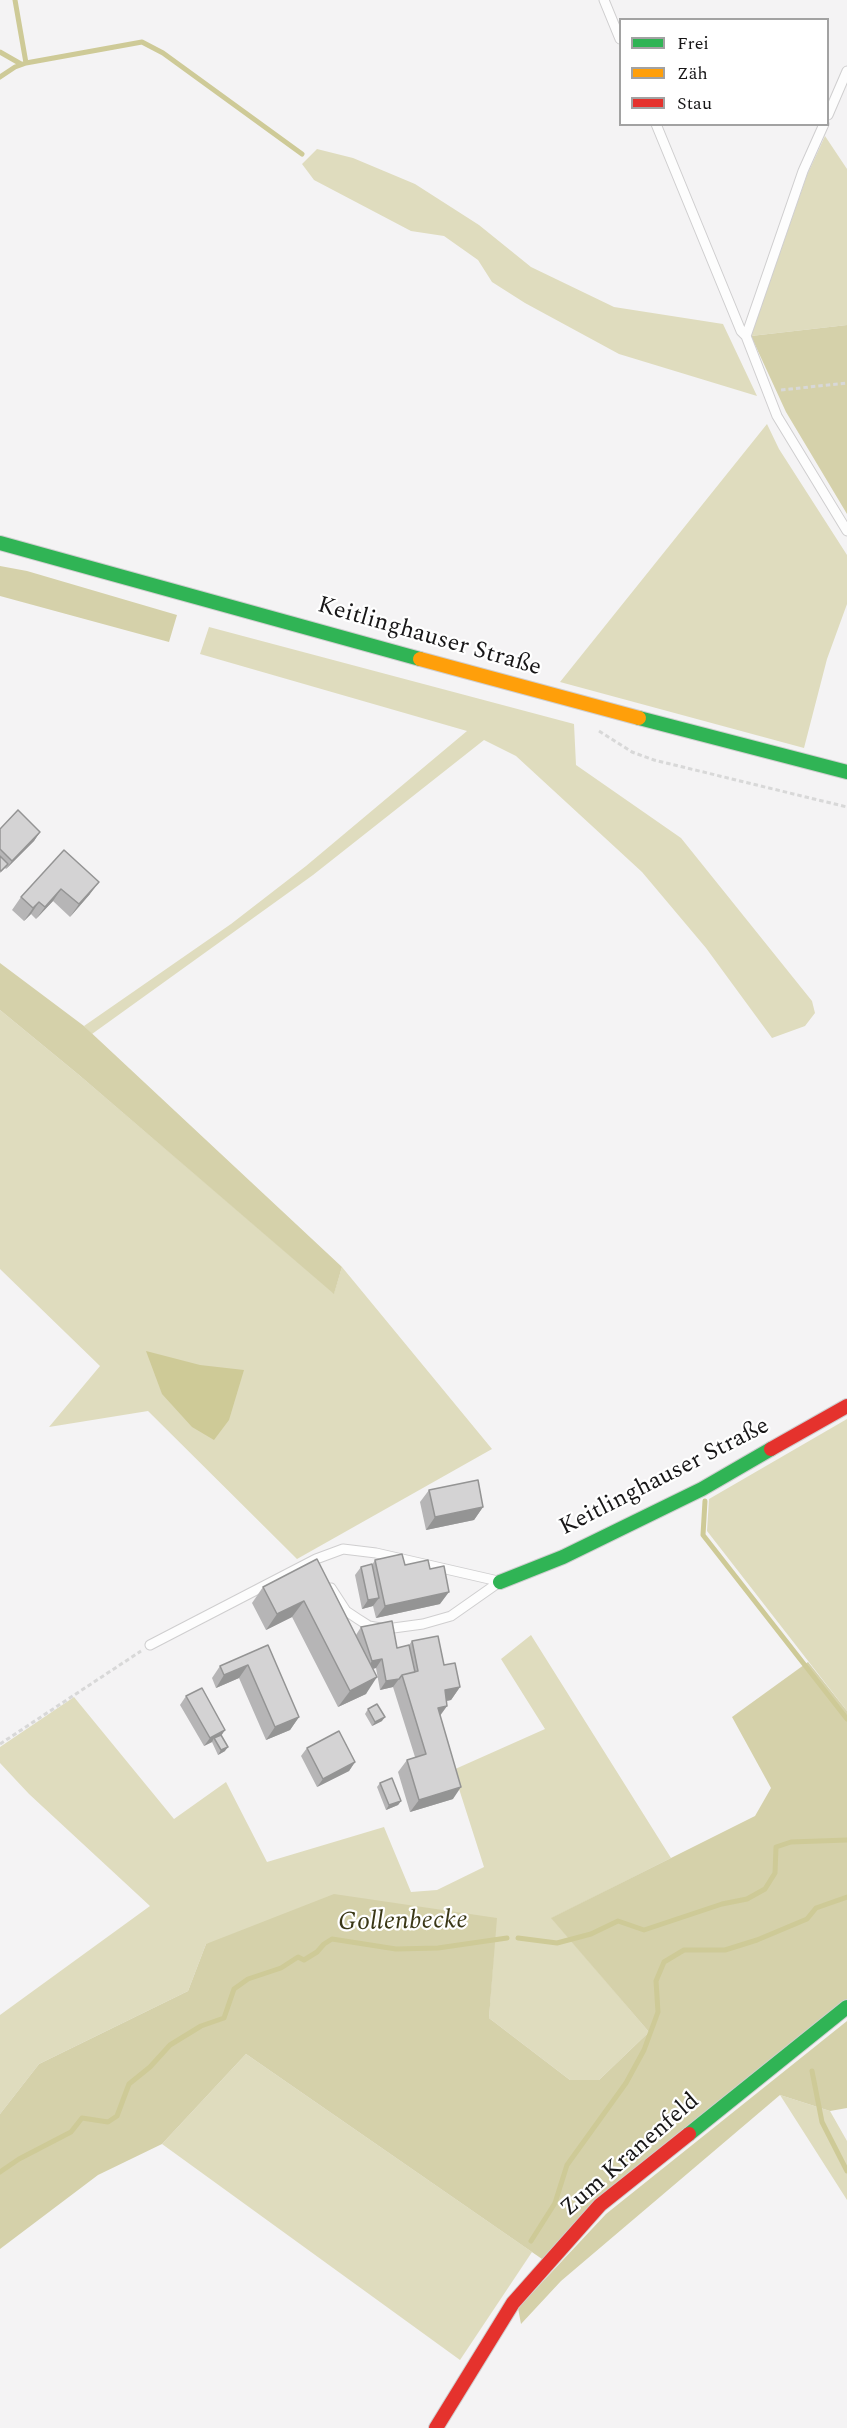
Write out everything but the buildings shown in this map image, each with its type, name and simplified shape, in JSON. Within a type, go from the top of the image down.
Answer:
[{"type":"street","name":"Keitlinghauser Straße","points":[[0,543],[556,697],[847,772]]},
{"type":"street","name":"Keitlinghauser Straße","points":[[500,1582],[563,1557],[702,1489],[847,1406]]},
{"type":"street","name":"Zum Kranenfeld","points":[[436,2428],[513,2303],[600,2205],[847,2007]]},
{"type":"lane","points":[[604,0],[619,34]]},
{"type":"lane","points":[[829,114],[847,71]]},
{"type":"lane","points":[[657,126],[741,331],[746,336],[777,416],[847,531]]},
{"type":"lane","points":[[746,336],[803,171],[823,126]]},
{"type":"lane","points":[[150,1645],[321,1568],[343,1549],[376,1553],[500,1582]]},
{"type":"lane","points":[[321,1568],[346,1611],[369,1626],[386,1629],[423,1624],[451,1616],[500,1582]]},
{"type":"path","points":[[767,391],[847,383]]},
{"type":"path","points":[[0,1744],[150,1645]]},
{"type":"shaded area","points":[[825,136],[847,169],[847,325],[751,336],[807,175]]},
{"type":"shaded area","points":[[317,149],[353,158],[415,184],[479,225],[531,267],[614,307],[723,324],[757,396],[619,354],[525,303],[492,282],[478,260],[444,236],[411,231],[314,180],[302,164]]},
{"type":"shaded area","points":[[847,325],[847,514],[786,412],[751,336]]},
{"type":"shaded area","points":[[767,424],[779,449],[847,555],[847,604],[827,659],[804,748],[560,682]]},
{"type":"shaded area","points":[[0,566],[27,571],[177,615],[169,642],[0,596]]},
{"type":"shaded area","points":[[209,627],[574,724],[576,765],[681,838],[812,1001],[815,1013],[805,1026],[772,1038],[706,948],[642,872],[516,756],[484,740],[313,875],[92,1034],[84,1026],[231,924],[306,866],[467,731],[200,654]]},
{"type":"shaded area","points":[[0,963],[84,1026],[342,1267],[334,1294],[0,1010]]},
{"type":"shaded area","points":[[0,1010],[334,1293],[342,1267],[492,1449],[297,1559],[148,1411],[49,1427],[100,1366],[0,1269]]},
{"type":"shaded area","points":[[146,1351],[200,1365],[244,1370],[229,1420],[214,1440],[192,1427],[162,1394]]},
{"type":"shaded area","points":[[847,1419],[847,1711],[707,1531],[709,1499]]},
{"type":"shaded area","points":[[531,1635],[671,1858],[552,1918],[649,2032],[599,2080],[570,2080],[489,2018],[496,1918],[206,1944],[188,1991],[39,2064],[0,2114],[0,2015],[150,1906],[29,1794],[0,1763],[0,1747],[74,1697],[174,1819],[226,1782],[267,1862],[384,1827],[411,1892],[437,1890],[484,1867],[453,1770],[545,1729],[501,1659]]},
{"type":"shaded area","points":[[808,1662],[847,1711],[847,1999],[542,2259],[246,2054],[162,2144],[98,2175],[0,2249],[0,2114],[39,2064],[188,1991],[206,1944],[334,1894],[497,1918],[489,2018],[570,2080],[599,2080],[649,2032],[551,1918],[755,1816],[771,1788],[732,1717]]},
{"type":"shaded area","points":[[847,2021],[847,2108],[830,2111],[780,2095],[561,2281],[521,2324],[518,2308],[606,2214]]},
{"type":"shaded area","points":[[246,2054],[532,2252],[460,2360],[162,2144]]},
{"type":"shaded area","points":[[780,2095],[830,2111],[847,2141],[847,2200]]},
{"type":"waterway","points":[[15,0],[26,63]]},
{"type":"waterway","points":[[0,77],[26,63],[142,42],[163,53],[302,154]]},
{"type":"waterway","points":[[0,52],[21,64]]},
{"type":"waterway","points":[[705,1501],[703,1535],[847,1719]]},
{"type":"waterway","name":"Gollenbecke","points":[[518,1938],[557,1943],[591,1934],[618,1921],[644,1930],[722,1904],[747,1899],[765,1889],[775,1873],[776,1847],[791,1842],[847,1840]]},
{"type":"waterway","points":[[531,2241],[555,2203],[567,2165],[626,2083],[644,2050],[658,2012],[656,1981],[664,1962],[684,1950],[725,1950],[757,1940],[807,1919],[816,1908],[847,1897]]},
{"type":"waterway","name":"Gollenbecke","points":[[0,2172],[19,2159],[71,2132],[82,2118],[108,2122],[117,2116],[129,2084],[150,2067],[170,2045],[201,2026],[224,2018],[234,1989],[248,1979],[281,1968],[298,1957],[304,1960],[332,1939],[396,1949],[438,1948],[507,1938]]},
{"type":"waterway","points":[[812,2071],[822,2122],[847,2171]]},
{"type":"traffic: fast","points":[[0,543],[420,659]]},
{"type":"traffic: fast","points":[[639,718],[847,772]]},
{"type":"traffic: fast","points":[[500,1582],[563,1557],[702,1489],[771,1449]]},
{"type":"traffic: fast","points":[[689,2134],[847,2007]]},
{"type":"traffic: slow","points":[[420,659],[639,718]]},
{"type":"traffic: jam","points":[[771,1449],[847,1406]]},
{"type":"traffic: jam","points":[[436,2428],[513,2303],[600,2205],[689,2134]]}]
